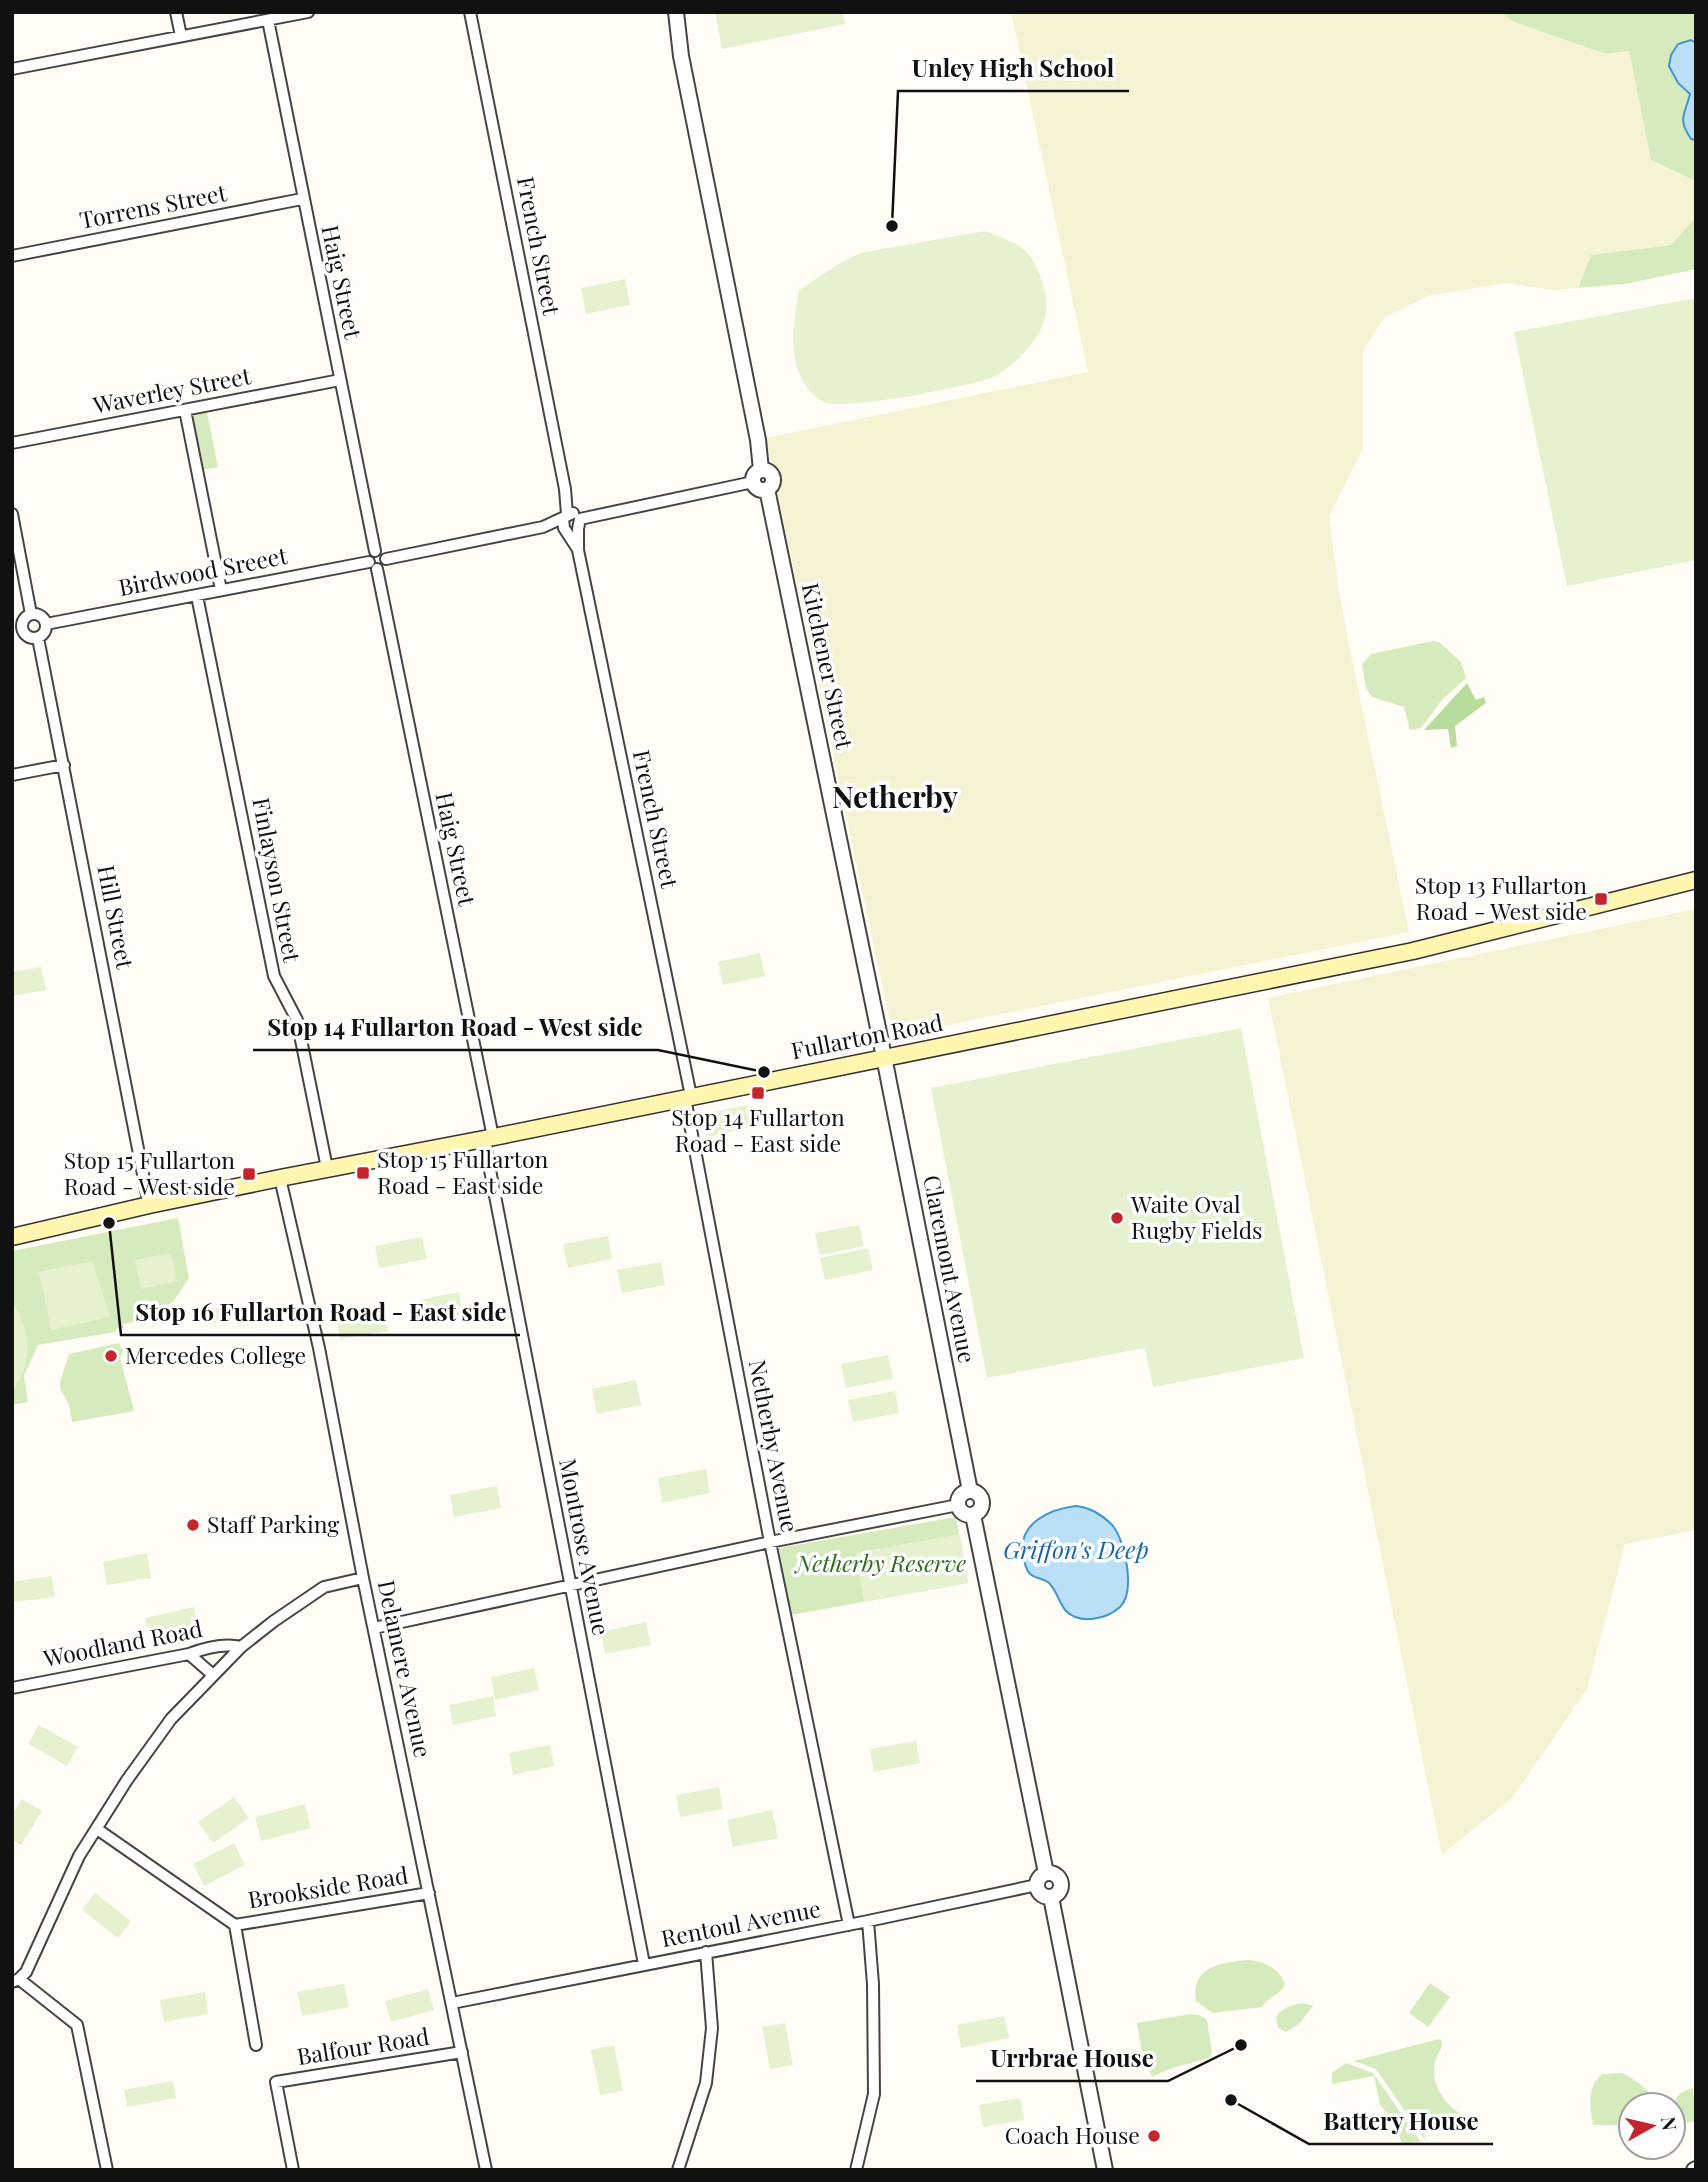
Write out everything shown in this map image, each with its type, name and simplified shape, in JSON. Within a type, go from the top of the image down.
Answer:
[{"type":"main road","name":"Fullarton Road","points":[[12,1234],[327,1168],[488,1138],[1413,951],[1696,880]]},
{"type":"street","points":[[176,12],[181,37]]},
{"type":"street","points":[[12,69],[308,12]]},
{"type":"street","name":"French Street","points":[[470,12],[688,1097]]},
{"type":"street","points":[[373,561],[382,552],[386,559],[571,522],[757,476],[758,440],[681,56],[676,12]]},
{"type":"street","name":"Haig Street","points":[[268,20],[488,1138]]},
{"type":"street","name":"Torrens Street","points":[[12,256],[302,199]]},
{"type":"street","name":"Waverley Street","points":[[12,443],[340,380]]},
{"type":"street","points":[[185,410],[221,590]]},
{"type":"street","name":"Kitchener Street","points":[[757,476],[770,472],[774,478],[767,489],[884,1057]]},
{"type":"street","points":[[12,514],[31,614]]},
{"type":"street","name":"Birdwood Sreeet","points":[[46,624],[373,561]]},
{"type":"street","name":"Finlayson Street","points":[[197,596],[274,976],[297,1020],[327,1168]]},
{"type":"street","points":[[31,614],[39,615],[46,624],[44,634],[38,638],[30,638],[18,631],[31,614]]},
{"type":"street","name":"Hill Street","points":[[38,638],[149,1205]]},
{"type":"street","points":[[12,775],[64,765]]},
{"type":"street","name":"Claremont Avenue","points":[[884,1057],[970,1491]]},
{"type":"street","name":"Netherby Avenue","points":[[688,1097],[771,1542],[849,1925]]},
{"type":"street","name":"Montrose Avenue","points":[[488,1138],[570,1587],[644,1964]]},
{"type":"street","name":"Delamere Avenue","points":[[280,1178],[319,1348],[363,1578],[486,2170]]},
{"type":"street","points":[[970,1491],[977,1493],[983,1502],[981,1511],[973,1516],[962,1513],[958,1505],[961,1496],[970,1491]]},
{"type":"street","points":[[374,1628],[771,1542],[958,1505]]},
{"type":"street","points":[[973,1516],[1042,1895],[1051,1897]]},
{"type":"street","points":[[107,2170],[77,2025],[16,1980],[30,1965],[79,1856],[156,1738],[241,1647],[324,1587],[363,1578]]},
{"type":"street","name":"Woodland Road","points":[[12,1688],[201,1650],[241,1647]]},
{"type":"street","points":[[189,1654],[213,1675]]},
{"type":"street","name":"Brookside Road","points":[[97,1829],[235,1925],[429,1893]]},
{"type":"street","points":[[1041,1879],[1054,1874],[1060,1880],[1061,1889],[1051,1897]]},
{"type":"street","name":"Rentoul Avenue","points":[[452,2003],[868,1921],[1041,1879]]},
{"type":"street","points":[[1051,1897],[1105,2170]]},
{"type":"street","points":[[856,2170],[874,2094],[873,1984],[868,1921]]},
{"type":"street","points":[[235,1925],[256,2045]]},
{"type":"street","points":[[678,2170],[706,2083],[712,2028],[706,1952]]},
{"type":"street","name":"Balfour Road","points":[[293,2170],[276,2082],[462,2052]]},
{"type":"shaded area","points":[[1011,12],[1500,12],[1514,22],[1605,54],[1629,51],[1651,160],[1696,181],[1696,217],[1671,245],[1591,255],[1578,288],[1553,290],[1505,283],[1428,296],[1385,317],[1363,351],[1363,449],[1329,516],[1350,650],[1409,932],[893,1036],[766,438],[1088,372]]},
{"type":"shaded area","points":[[1696,909],[1696,1530],[1625,1544],[1587,1689],[1513,1797],[1442,1855],[1268,998]]},
{"type":"green space","points":[[715,12],[843,12],[845,24],[722,49]]},
{"type":"green space","points":[[1500,12],[1696,12],[1696,181],[1651,160],[1629,51],[1606,54],[1514,22]]},
{"type":"green space","points":[[1696,217],[1696,269],[1625,284],[1578,288],[1591,255],[1671,245]]},
{"type":"green space","points":[[985,231],[1015,244],[1029,255],[1039,272],[1045,294],[1046,312],[1041,329],[1030,346],[1014,362],[991,378],[879,401],[835,404],[823,402],[811,392],[797,369],[794,356],[799,290],[860,253]]},
{"type":"green space","points":[[625,279],[630,305],[586,314],[581,288]]},
{"type":"green space","points":[[1696,298],[1696,560],[1567,586],[1514,332]]},
{"type":"green space","points":[[206,408],[218,467],[198,471],[186,412]]},
{"type":"green space","points":[[1439,642],[1461,662],[1466,678],[1442,700],[1421,728],[1410,730],[1404,707],[1372,697],[1366,688],[1362,664],[1371,654]]},
{"type":"green space","points":[[1467,683],[1476,700],[1484,697],[1486,703],[1455,726],[1457,746],[1451,748],[1448,729],[1424,730]]},
{"type":"green space","points":[[760,953],[765,976],[723,985],[718,962]]},
{"type":"green space","points":[[41,967],[46,990],[12,996],[12,972]]},
{"type":"green space","name":"Waite Oval Rugby Fields","points":[[1241,1028],[1304,1358],[1153,1387],[1145,1348],[987,1378],[931,1088]]},
{"type":"green space","points":[[748,1105],[753,1127],[706,1137],[702,1121],[707,1113]]},
{"type":"green space","points":[[178,1218],[189,1278],[173,1302],[134,1322],[123,1324],[123,1328],[116,1329],[116,1332],[38,1345],[24,1376],[28,1402],[12,1405],[12,1251]]},
{"type":"green space","points":[[859,1225],[864,1246],[820,1255],[815,1233]]},
{"type":"green space","points":[[608,1236],[612,1259],[568,1268],[563,1244]]},
{"type":"green space","points":[[422,1237],[427,1259],[379,1268],[375,1246]]},
{"type":"green space","points":[[868,1248],[873,1270],[825,1280],[820,1258]]},
{"type":"green space","points":[[171,1253],[177,1281],[141,1289],[135,1260]]},
{"type":"green space","points":[[92,1261],[110,1317],[51,1330],[39,1272]]},
{"type":"green space","points":[[661,1262],[665,1285],[622,1293],[617,1270]]},
{"type":"green space","points":[[459,1292],[463,1315],[420,1324],[415,1301]]},
{"type":"green space","points":[[12,1302],[23,1323],[27,1347],[24,1371],[12,1391]]},
{"type":"green space","points":[[228,1306],[231,1320],[206,1325],[203,1311]]},
{"type":"green space","points":[[383,1306],[388,1331],[340,1339],[336,1315]]},
{"type":"green space","points":[[119,1343],[123,1351],[120,1358],[134,1411],[72,1422],[69,1405],[60,1388],[69,1354]]},
{"type":"green space","points":[[888,1355],[893,1379],[846,1388],[841,1364]]},
{"type":"green space","points":[[636,1380],[641,1405],[597,1414],[592,1389]]},
{"type":"green space","points":[[895,1391],[899,1413],[853,1422],[848,1400]]},
{"type":"green space","points":[[706,1469],[710,1493],[662,1503],[658,1478]]},
{"type":"green space","points":[[497,1486],[501,1508],[454,1517],[450,1495]]},
{"type":"green space","name":"Netherby Reserve","points":[[956,1517],[968,1583],[791,1615],[779,1548]]},
{"type":"green space","points":[[960,1534],[968,1583],[864,1602],[856,1553]]},
{"type":"green space","points":[[147,1553],[151,1578],[107,1585],[103,1562]]},
{"type":"green space","points":[[52,1576],[55,1597],[12,1602],[12,1582]]},
{"type":"green space","points":[[194,1607],[199,1632],[151,1642],[145,1618]]},
{"type":"green space","points":[[646,1622],[651,1645],[605,1654],[601,1632]]},
{"type":"green space","points":[[534,1668],[539,1690],[495,1700],[491,1677]]},
{"type":"green space","points":[[493,1696],[496,1716],[453,1725],[449,1705]]},
{"type":"green space","points":[[39,1725],[78,1747],[67,1766],[28,1744]]},
{"type":"green space","points":[[916,1741],[920,1763],[874,1772],[870,1749]]},
{"type":"green space","points":[[550,1745],[554,1766],[513,1775],[509,1753]]},
{"type":"green space","points":[[719,1787],[723,1809],[680,1817],[676,1795]]},
{"type":"green space","points":[[234,1797],[249,1818],[213,1843],[198,1822]]},
{"type":"green space","points":[[22,1799],[42,1811],[21,1845],[12,1840],[12,1815]]},
{"type":"green space","points":[[305,1804],[311,1828],[261,1841],[255,1817]]},
{"type":"green space","points":[[772,1810],[778,1838],[733,1847],[727,1820]]},
{"type":"green space","points":[[234,1843],[245,1865],[204,1886],[193,1864]]},
{"type":"green space","points":[[95,1893],[131,1921],[118,1938],[82,1910]]},
{"type":"green space","points":[[1250,1960],[1272,1967],[1285,1985],[1262,2007],[1213,2013],[1196,2001],[1195,1989],[1203,1973],[1229,1962]]},
{"type":"green space","points":[[1430,1983],[1450,1997],[1428,2027],[1409,2013]]},
{"type":"green space","points":[[344,1984],[349,2007],[302,2016],[297,1992]]},
{"type":"green space","points":[[428,1989],[434,2010],[391,2022],[385,2001]]},
{"type":"green space","points":[[205,1992],[208,2014],[164,2022],[160,2000]]},
{"type":"green space","points":[[1303,2003],[1313,2006],[1299,2024],[1286,2032],[1278,2028],[1276,2017],[1281,2011]]},
{"type":"green space","points":[[1191,2014],[1207,2020],[1212,2052],[1209,2058],[1172,2068],[1152,2077],[1142,2052],[1137,2023]]},
{"type":"green space","points":[[1004,2016],[1009,2038],[961,2048],[957,2025]]},
{"type":"green space","points":[[785,2023],[793,2065],[770,2069],[762,2027]]},
{"type":"green space","points":[[1439,2039],[1442,2044],[1435,2062],[1435,2078],[1444,2099],[1461,2114],[1461,2124],[1424,2131],[1425,2140],[1376,2069],[1354,2061]]},
{"type":"green space","points":[[614,2045],[623,2091],[600,2095],[591,2050]]},
{"type":"green space","points":[[1346,2063],[1373,2073],[1421,2142],[1402,2144],[1396,2126],[1403,2125],[1402,2117],[1393,2119],[1380,2105],[1374,2076],[1332,2084],[1332,2073]]},
{"type":"green space","points":[[1622,2073],[1647,2091],[1617,2091],[1617,2125],[1593,2125],[1591,2091],[1602,2074]]},
{"type":"green space","points":[[173,2081],[176,2098],[127,2107],[124,2090]]},
{"type":"green space","points":[[1693,2088],[1696,2121],[1687,2123],[1687,2091],[1684,2091]]},
{"type":"green space","points":[[1020,2098],[1024,2120],[983,2127],[979,2105]]},
{"type":"water","points":[[1691,40],[1696,43],[1696,140],[1691,139],[1683,121],[1690,94],[1678,83],[1669,66],[1671,55],[1678,44]]},
{"type":"water","name":"Griffon's Deep","points":[[1076,1506],[1096,1512],[1113,1526],[1125,1554],[1127,1567],[1125,1600],[1115,1611],[1093,1619],[1079,1618],[1066,1611],[1049,1583],[1028,1572],[1023,1557],[1023,1543],[1031,1526],[1046,1514]]},
{"type":"place","name":"Unley High School","points":[[892,226]]},
{"type":"place","name":"Stop 13 Fullarton Road - West side","points":[[1601,899]]},
{"type":"place","name":"Stop 14 Fullarton Road - West side","points":[[764,1072]]},
{"type":"place","name":"Stop 14 Fullarton Road - East side","points":[[758,1093]]},
{"type":"place","name":"Stop 15 Fullarton Road - East side","points":[[363,1173]]},
{"type":"place","name":"Stop 15 Fullarton Road - West side","points":[[249,1174]]},
{"type":"place","name":"Waite Oval Rugby Fields","points":[[1117,1218]]},
{"type":"place","name":"Stop 16 Fullarton Road - East side","points":[[109,1223]]},
{"type":"place","name":"Mercedes College","points":[[111,1356]]},
{"type":"place","name":"Staff Parking","points":[[193,1525]]},
{"type":"place","name":"Urrbrae House","points":[[1241,2045]]},
{"type":"place","name":"Battery House","points":[[1231,2100]]},
{"type":"place","name":"Coach House","points":[[1154,2136]]},
{"type":"district","name":"Netherby","points":[[895,798]]}]
